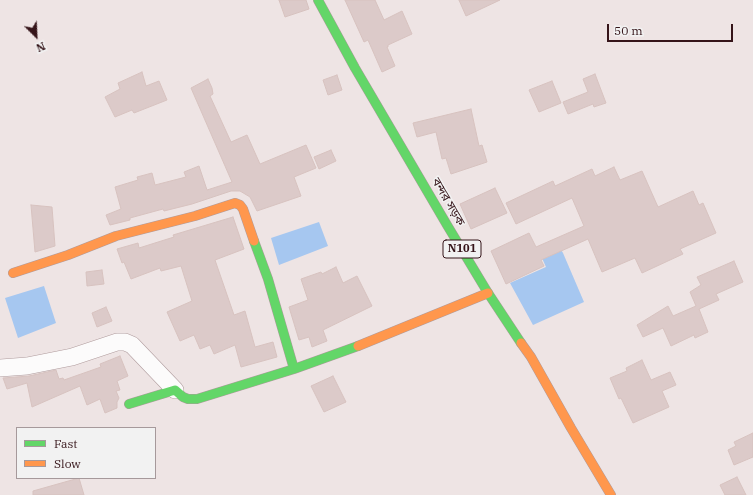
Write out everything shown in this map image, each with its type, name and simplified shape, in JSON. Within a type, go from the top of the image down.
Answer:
[{"type":"main road","name":"বন্দর সড়ক","points":[[318,0],[355,68],[488,293],[531,357],[571,428],[612,495]]},
{"type":"main road","points":[[13,273],[68,255],[116,236],[195,216],[235,203],[240,205],[243,209],[268,279],[294,369]]},
{"type":"main road","points":[[129,404],[174,390],[188,399],[197,399],[342,353],[488,293]]},
{"type":"street","points":[[0,368],[27,366],[72,357],[117,342],[125,342],[132,345],[174,390]]},
{"type":"water","points":[[319,222],[328,246],[279,265],[271,238]]},
{"type":"water","points":[[556,241],[563,253],[584,302],[533,325],[510,283],[546,267],[538,249]]},
{"type":"water","points":[[44,286],[56,323],[18,338],[5,298]]},
{"type":"building","points":[[279,0],[306,0],[309,9],[285,17]]},
{"type":"building","points":[[345,0],[375,0],[384,20],[402,11],[412,34],[388,45],[387,47],[395,66],[382,72],[368,40],[364,42]]},
{"type":"building","points":[[459,0],[500,0],[466,16]]},
{"type":"building","points":[[142,72],[146,86],[159,81],[167,100],[134,113],[132,110],[115,117],[105,97],[120,89],[118,83]]},
{"type":"building","points":[[595,74],[606,103],[594,107],[593,104],[568,114],[563,102],[588,92],[583,79]]},
{"type":"building","points":[[337,75],[342,90],[328,95],[323,80]]},
{"type":"building","points":[[208,79],[213,94],[210,96],[231,142],[247,135],[260,164],[306,145],[316,168],[294,177],[301,196],[257,211],[250,197],[240,191],[231,191],[192,204],[164,211],[163,209],[110,225],[106,215],[121,209],[115,187],[138,180],[137,177],[152,173],[155,185],[186,177],[184,172],[199,166],[207,190],[232,182],[191,88]]},
{"type":"building","points":[[552,81],[561,103],[539,112],[529,90]]},
{"type":"building","points":[[471,109],[479,146],[482,145],[487,162],[451,174],[446,158],[442,159],[436,132],[417,137],[413,123]]},
{"type":"building","points":[[331,150],[336,161],[319,169],[314,157]]},
{"type":"building","points":[[614,167],[620,180],[642,171],[658,207],[693,191],[699,205],[703,203],[716,233],[680,249],[683,254],[642,273],[635,258],[602,272],[588,239],[541,260],[544,266],[506,284],[491,251],[529,233],[536,247],[584,226],[572,198],[516,224],[506,203],[553,181],[555,186],[592,169],[595,176]]},
{"type":"building","points":[[495,188],[507,213],[471,229],[460,204]]},
{"type":"building","points":[[31,205],[52,207],[55,246],[35,252]]},
{"type":"building","points":[[233,217],[244,249],[215,260],[234,315],[245,311],[255,347],[273,342],[277,357],[241,367],[235,345],[214,354],[210,345],[200,349],[194,335],[180,341],[167,312],[192,301],[181,266],[161,271],[160,268],[131,279],[124,262],[122,263],[117,249],[138,243],[139,248],[174,237],[173,235]]},
{"type":"building","points":[[734,261],[743,282],[716,294],[719,300],[699,309],[708,332],[695,338],[694,335],[671,346],[663,328],[643,337],[637,325],[668,306],[673,316],[696,306],[690,292],[701,285],[697,277]]},
{"type":"building","points":[[336,267],[343,283],[357,276],[372,306],[323,330],[327,341],[312,347],[309,337],[299,340],[289,307],[308,300],[301,279],[321,272],[322,274]]},
{"type":"building","points":[[102,270],[104,284],[87,286],[86,272]]},
{"type":"building","points":[[106,307],[112,321],[97,327],[92,313]]},
{"type":"building","points":[[120,356],[128,376],[117,381],[120,390],[116,391],[119,398],[117,408],[105,413],[100,399],[87,405],[80,386],[32,407],[27,383],[7,389],[3,378],[29,376],[56,370],[59,379],[63,378],[64,380],[101,367],[100,364]]},
{"type":"building","points":[[642,360],[651,380],[670,372],[676,385],[662,391],[669,407],[633,423],[621,398],[619,399],[610,378],[627,371],[626,368]]},
{"type":"building","points":[[333,376],[346,402],[324,412],[311,386]]},
{"type":"building","points":[[753,433],[753,457],[734,465],[728,450],[736,446],[734,442]]},
{"type":"building","points":[[737,477],[746,495],[725,495],[720,485]]},
{"type":"building","points":[[79,479],[84,495],[33,495],[33,491]]},
{"type":"traffic: fast","points":[[318,0],[355,68],[447,225],[488,293],[521,343]]},
{"type":"traffic: fast","points":[[254,241],[268,279],[294,369]]},
{"type":"traffic: fast","points":[[129,404],[175,390],[183,397],[188,399],[197,399],[294,369],[358,346]]},
{"type":"traffic: slow","points":[[13,273],[68,255],[116,236],[195,216],[235,203],[240,205],[243,209],[254,241]]},
{"type":"traffic: slow","points":[[358,346],[488,293]]},
{"type":"traffic: slow","points":[[521,343],[531,357],[611,495]]}]
